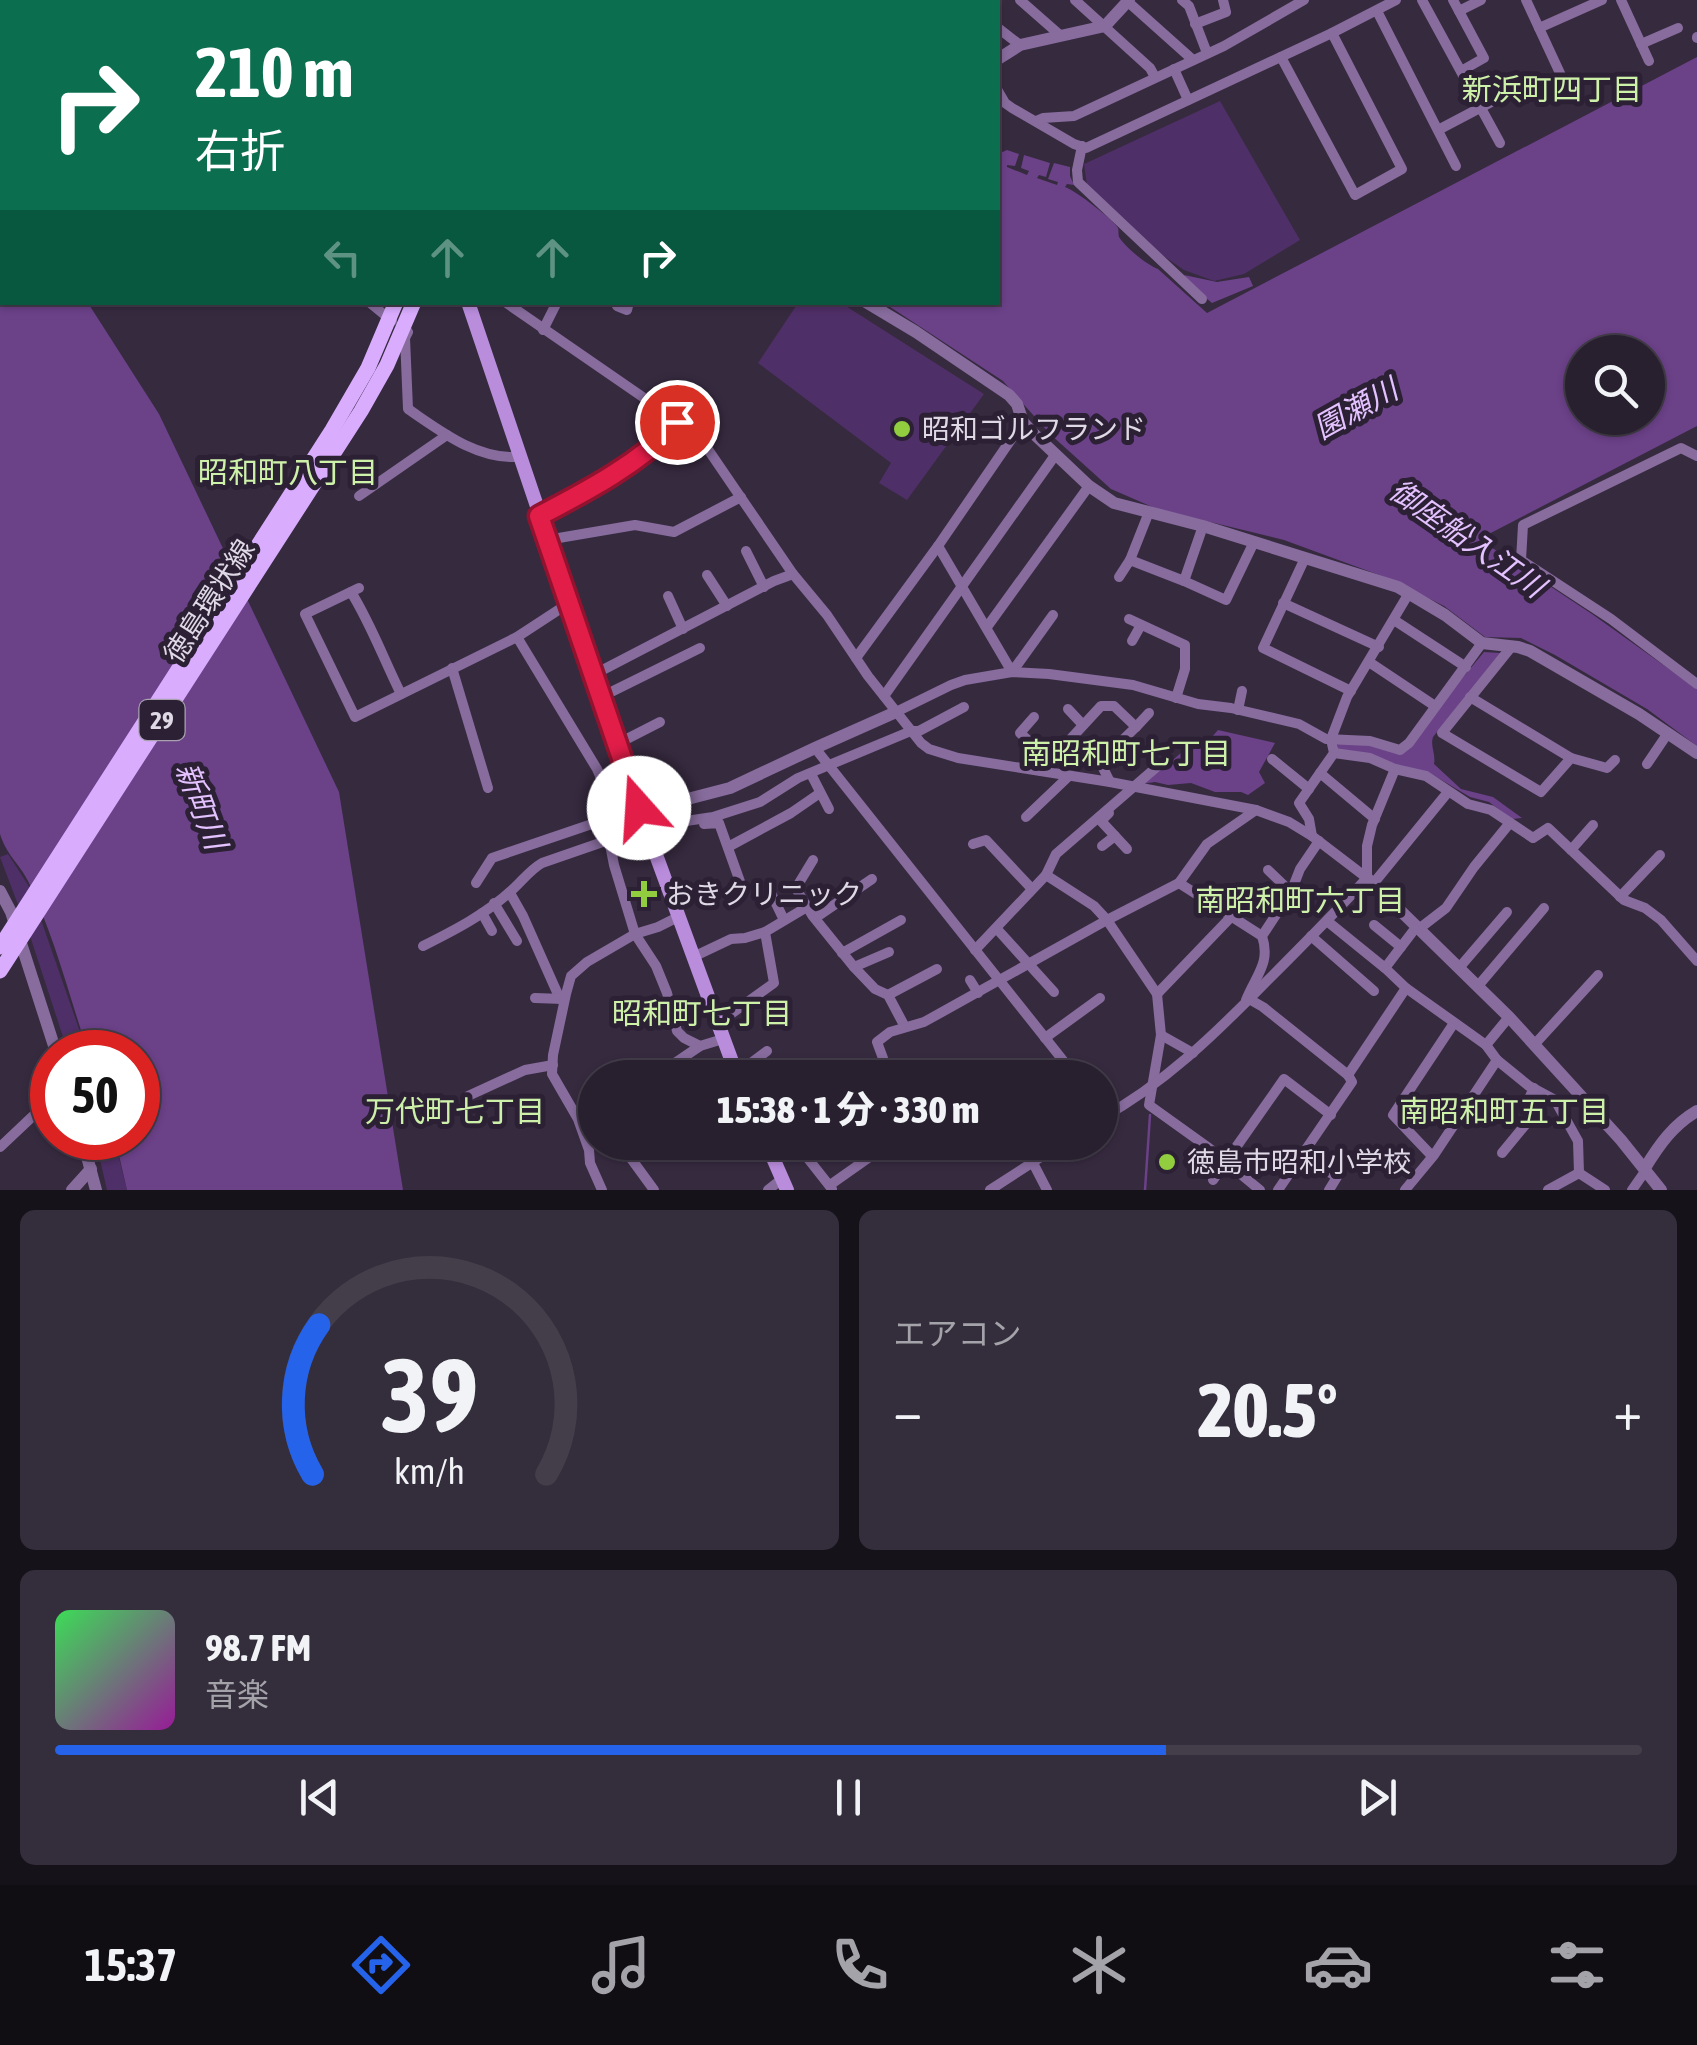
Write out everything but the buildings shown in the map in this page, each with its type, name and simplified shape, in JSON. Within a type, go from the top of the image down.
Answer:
[{"type":"main road","name":"徳島環状線","points":[[5,949],[322,446],[368,368],[393,305]]},
{"type":"main road","name":"徳島環状線","points":[[0,971],[361,412],[388,365],[413,305]]},
{"type":"main road","points":[[469,305],[593,676],[733,1060]]},
{"type":"main road","points":[[774,1160],[784,1184]]},
{"type":"street","points":[[1020,0],[1035,5],[1062,36]]},
{"type":"street","points":[[1075,0],[1150,68],[1155,77]]},
{"type":"street","points":[[1182,0],[1189,6],[1208,53]]},
{"type":"street","points":[[1196,24],[1226,12],[1223,0]]},
{"type":"street","points":[[1036,121],[1074,116],[1224,46],[1304,0]]},
{"type":"street","points":[[1000,94],[1006,104],[1086,148],[1396,0]]},
{"type":"street","points":[[1422,0],[1500,143]]},
{"type":"street","points":[[1453,0],[1484,58],[1461,71]]},
{"type":"street","points":[[1459,12],[1481,0]]},
{"type":"street","points":[[1526,0],[1572,99]]},
{"type":"street","points":[[1539,28],[1602,0]]},
{"type":"street","points":[[1622,0],[1649,62]]},
{"type":"street","points":[[1000,58],[1020,45],[1105,26],[1128,1],[1194,60]]},
{"type":"street","points":[[1377,11],[1456,166]]},
{"type":"street","points":[[1641,44],[1678,28]]},
{"type":"street","points":[[1000,30],[1020,45]]},
{"type":"street","points":[[1281,57],[1355,195],[1402,169],[1332,33]]},
{"type":"street","points":[[1174,69],[1188,100]]},
{"type":"street","points":[[1438,130],[1516,90]]},
{"type":"street","points":[[1082,146],[1078,182],[1202,299]]},
{"type":"street","points":[[372,305],[408,332],[408,410],[446,434],[499,458],[518,457]]},
{"type":"street","points":[[509,305],[692,432],[705,445],[793,574],[921,742],[940,753],[1256,810],[1315,838],[1370,881],[1509,1017],[1661,1190]]},
{"type":"street","points":[[543,330],[555,305]]},
{"type":"street","points":[[871,305],[1009,395],[1023,422],[1089,486],[1114,503],[1203,526],[1398,587],[1484,643],[1530,651],[1697,753]]},
{"type":"street","points":[[856,658],[1023,422]]},
{"type":"street","points":[[539,516],[626,468],[679,423]]},
{"type":"street","points":[[360,496],[446,434]]},
{"type":"street","points":[[1697,456],[1681,448],[1523,525],[1521,560],[1611,619],[1697,684]]},
{"type":"street","points":[[884,696],[1056,454]]},
{"type":"street","points":[[987,627],[1089,486]]},
{"type":"street","points":[[547,540],[635,525],[674,532],[740,498]]},
{"type":"street","points":[[1119,577],[1149,512]]},
{"type":"street","points":[[1184,581],[1203,526]]},
{"type":"street","points":[[1130,560],[1226,600],[1254,542]]},
{"type":"street","points":[[938,546],[1012,672]]},
{"type":"street","points":[[746,552],[764,587]]},
{"type":"street","points":[[1305,558],[1263,648],[1351,692]]},
{"type":"street","points":[[593,676],[793,574]]},
{"type":"street","points":[[707,575],[727,606]]},
{"type":"street","points":[[400,694],[355,590],[306,614],[354,717],[517,636],[569,604]]},
{"type":"street","points":[[1262,936],[1291,892],[1315,838],[1300,803],[1334,753],[1332,739],[1338,716],[1409,594]]},
{"type":"street","points":[[668,596],[682,629]]},
{"type":"street","points":[[1284,603],[1378,647]]},
{"type":"street","points":[[1012,672],[1053,615]]},
{"type":"street","points":[[1129,619],[1186,646],[1176,698]]},
{"type":"street","points":[[1394,620],[1466,667]]},
{"type":"street","points":[[1132,641],[1141,624]]},
{"type":"street","points":[[517,636],[606,790],[608,838],[635,934],[656,966],[677,1030],[700,1046]]},
{"type":"street","points":[[423,946],[470,923],[542,862],[608,838],[676,802],[730,788],[951,685],[1012,672],[1110,681],[1300,724],[1326,739],[1370,741],[1402,749],[1484,643]]},
{"type":"street","points":[[1510,646],[1442,732],[1541,792],[1570,758]]},
{"type":"street","points":[[601,697],[700,648]]},
{"type":"street","points":[[1369,662],[1435,706]]},
{"type":"street","points":[[452,668],[488,788]]},
{"type":"street","points":[[1238,710],[1242,691]]},
{"type":"street","points":[[1470,697],[1570,758],[1607,768],[1614,760]]},
{"type":"street","points":[[1040,771],[1101,706],[1114,706],[1136,726]]},
{"type":"street","points":[[476,883],[492,858],[605,819],[644,821],[713,816],[760,802],[798,778],[918,731],[964,707]]},
{"type":"street","points":[[1068,709],[1083,725]]},
{"type":"street","points":[[1110,782],[1100,762],[1149,713]]},
{"type":"street","points":[[1034,717],[1020,733],[1050,760]]},
{"type":"street","points":[[617,744],[660,722]]},
{"type":"street","points":[[1647,764],[1668,733]]},
{"type":"street","points":[[814,748],[1063,1060]]},
{"type":"street","points":[[1334,753],[1370,758],[1426,776],[1468,804],[1491,810],[1532,838],[1548,828],[1620,897],[1661,920],[1697,961]]},
{"type":"street","points":[[1272,760],[1309,789]]},
{"type":"street","points":[[975,950],[1046,875],[1056,854],[1159,765]]},
{"type":"street","points":[[1370,881],[1366,846],[1395,769]]},
{"type":"street","points":[[1320,773],[1375,819]]},
{"type":"street","points":[[811,774],[828,809]]},
{"type":"street","points":[[1026,817],[1069,776]]},
{"type":"street","points":[[1127,849],[1101,821],[1135,787]]},
{"type":"street","points":[[1118,1109],[1193,1053],[1370,881],[1448,792]]},
{"type":"street","points":[[728,847],[820,793]]},
{"type":"street","points":[[884,1060],[877,1042],[890,1032],[924,1022],[1179,884],[1207,844],[1256,810]]},
{"type":"street","points":[[644,821],[673,828],[719,823],[744,890]]},
{"type":"street","points":[[1385,968],[1419,927],[1446,908],[1509,824]]},
{"type":"street","points":[[1571,850],[1594,825]]},
{"type":"street","points":[[1102,846],[1115,836]]},
{"type":"street","points":[[973,844],[986,840],[1032,889]]},
{"type":"street","points":[[536,844],[542,862]]},
{"type":"street","points":[[1620,897],[1660,855]]},
{"type":"street","points":[[813,860],[796,888],[854,968],[875,988],[888,994],[905,1027]]},
{"type":"street","points":[[1268,870],[1291,892]]},
{"type":"street","points":[[1046,875],[1094,906],[1157,994],[1160,1035],[1150,1105],[1260,1190]]},
{"type":"street","points":[[815,918],[872,879]]},
{"type":"street","points":[[1179,884],[1262,936],[1267,951],[1246,1002]]},
{"type":"street","points":[[0,891],[11,912],[49,1030]]},
{"type":"street","points":[[770,891],[784,920]]},
{"type":"street","points":[[510,893],[562,1000]]},
{"type":"street","points":[[494,903],[517,942]]},
{"type":"street","points":[[693,957],[730,938],[764,932],[807,907]]},
{"type":"street","points":[[1478,986],[1544,908]]},
{"type":"street","points":[[1459,968],[1507,912]]},
{"type":"street","points":[[482,913],[492,931]]},
{"type":"street","points":[[578,1119],[552,1074],[562,1000],[571,976],[635,934],[678,917]]},
{"type":"street","points":[[1157,994],[1230,918]]},
{"type":"street","points":[[842,953],[901,920]]},
{"type":"street","points":[[1327,921],[1406,988],[1486,1045],[1497,1060],[1555,1100],[1578,1141],[1579,1173]]},
{"type":"street","points":[[1374,925],[1401,948]]},
{"type":"street","points":[[996,929],[1054,992]]},
{"type":"street","points":[[717,1024],[774,982],[764,932]]},
{"type":"street","points":[[0,961],[5,949],[19,936]]},
{"type":"street","points":[[1311,936],[1374,992]]},
{"type":"street","points":[[0,971],[5,949]]},
{"type":"street","points":[[854,968],[889,952]]},
{"type":"street","points":[[888,994],[937,969]]},
{"type":"street","points":[[1534,1044],[1598,975]]},
{"type":"street","points":[[970,980],[978,993]]},
{"type":"street","points":[[1348,1076],[1406,988]]},
{"type":"street","points":[[535,998],[562,1000]]},
{"type":"street","points":[[1046,1038],[1100,998]]},
{"type":"street","points":[[1246,1002],[1263,1007],[1352,1082],[1278,1190]]},
{"type":"street","points":[[1486,1045],[1509,1017]]},
{"type":"street","points":[[1432,1156],[1394,1114],[1454,1023]]},
{"type":"street","points":[[1160,1035],[1193,1053]]},
{"type":"street","points":[[679,1060],[700,1046],[723,1039]]},
{"type":"street","points":[[754,1060],[768,1050]]},
{"type":"street","points":[[1405,1190],[1497,1060]]},
{"type":"street","points":[[468,1096],[526,1070],[553,1065]]},
{"type":"street","points":[[1213,1180],[1284,1078],[1331,1115]]},
{"type":"street","points":[[1502,1152],[1530,1119],[1524,1109],[1534,1088]]},
{"type":"street","points":[[1632,1190],[1658,1145],[1697,1111]]},
{"type":"street","points":[[0,1147],[30,1119]]},
{"type":"street","points":[[1303,1155],[1337,1177],[1329,1190]]},
{"type":"street","points":[[88,1160],[96,1190]]},
{"type":"street","points":[[590,1160],[602,1190]]},
{"type":"street","points":[[632,1160],[654,1190]]},
{"type":"street","points":[[810,1160],[832,1188],[868,1160]]},
{"type":"street","points":[[990,1190],[1037,1160]]},
{"type":"street","points":[[1033,1163],[1047,1190]]},
{"type":"street","points":[[72,1190],[91,1169]]},
{"type":"street","points":[[1548,1190],[1579,1173]]},
{"type":"street","points":[[1579,1173],[1605,1190]]},
{"type":"street","points":[[768,1190],[784,1184]]},
{"type":"shaded area","points":[[1220,101],[1300,240],[1244,274],[1214,281],[1184,270],[1146,244],[1087,185],[1084,164]]},
{"type":"shaded area","points":[[1184,275],[1217,282],[1249,277],[1253,286],[1212,303]]},
{"type":"shaded area","name":"昭和ゴルフランド","points":[[797,305],[844,305],[984,394],[907,500],[879,483],[891,463],[758,363]]},
{"type":"shaded area","points":[[8,854],[30,888],[79,1030],[61,1030],[0,857]]},
{"type":"shaded area","points":[[100,1160],[120,1160],[127,1190],[107,1190]]},
{"type":"water","points":[[1697,57],[1697,426],[1483,537],[1485,543],[1697,689],[1697,746],[1647,709],[1555,655],[1521,638],[1485,637],[1444,606],[1390,579],[1284,540],[1157,509],[1111,489],[1050,434],[1003,381],[887,305],[1000,305],[1000,153],[1007,150],[1019,154],[1015,166],[1007,167],[1027,175],[1029,171],[1021,168],[1024,155],[1050,163],[1046,177],[1037,178],[1057,185],[1058,182],[1048,179],[1054,163],[1070,167],[1074,185],[1065,187],[1109,218],[1126,246],[1158,269],[1207,313]]},
{"type":"water","name":"新町川","points":[[0,305],[89,305],[159,414],[339,792],[403,1190],[127,1190],[120,1160],[160,1160],[160,1030],[81,1030],[37,902],[0,834]]},
{"type":"water","points":[[1484,652],[1501,653],[1433,737],[1434,764],[1461,789],[1493,797],[1522,818],[1512,819],[1489,802],[1470,797],[1428,772],[1338,749],[1338,743],[1360,743],[1400,753]]},
{"type":"water","points":[[1218,730],[1275,743],[1259,772],[1265,783],[1248,795],[1215,792],[1191,783],[1142,784],[1199,737],[1210,739]]},
{"type":"waterway","points":[[1145,1190],[1150,1115]]},
{"type":"place","name":"昭和ゴルフランド","points":[[902,429]]},
{"type":"place","name":"おきクリニック","points":[[644,894]]},
{"type":"place","name":"徳島市昭和小学校","points":[[1167,1162]]},
{"type":"district","name":"新浜町四丁目","points":[[1552,90]]},
{"type":"district","name":"昭和町八丁目","points":[[288,473]]},
{"type":"district","name":"南昭和町七丁目","points":[[1126,754]]},
{"type":"district","name":"南昭和町六丁目","points":[[1300,901]]},
{"type":"district","name":"昭和町七丁目","points":[[702,1014]]},
{"type":"district","name":"万代町七丁目","points":[[455,1112]]},
{"type":"district","name":"南昭和町五丁目","points":[[1504,1112]]},
{"type":"route","points":[[639,808],[539,516],[640,458],[677,422]]},
{"type":"water label","name":"園瀬川","points":[[1356,409]]},
{"type":"water label","name":"御座船入江川","points":[[1467,539]]}]
